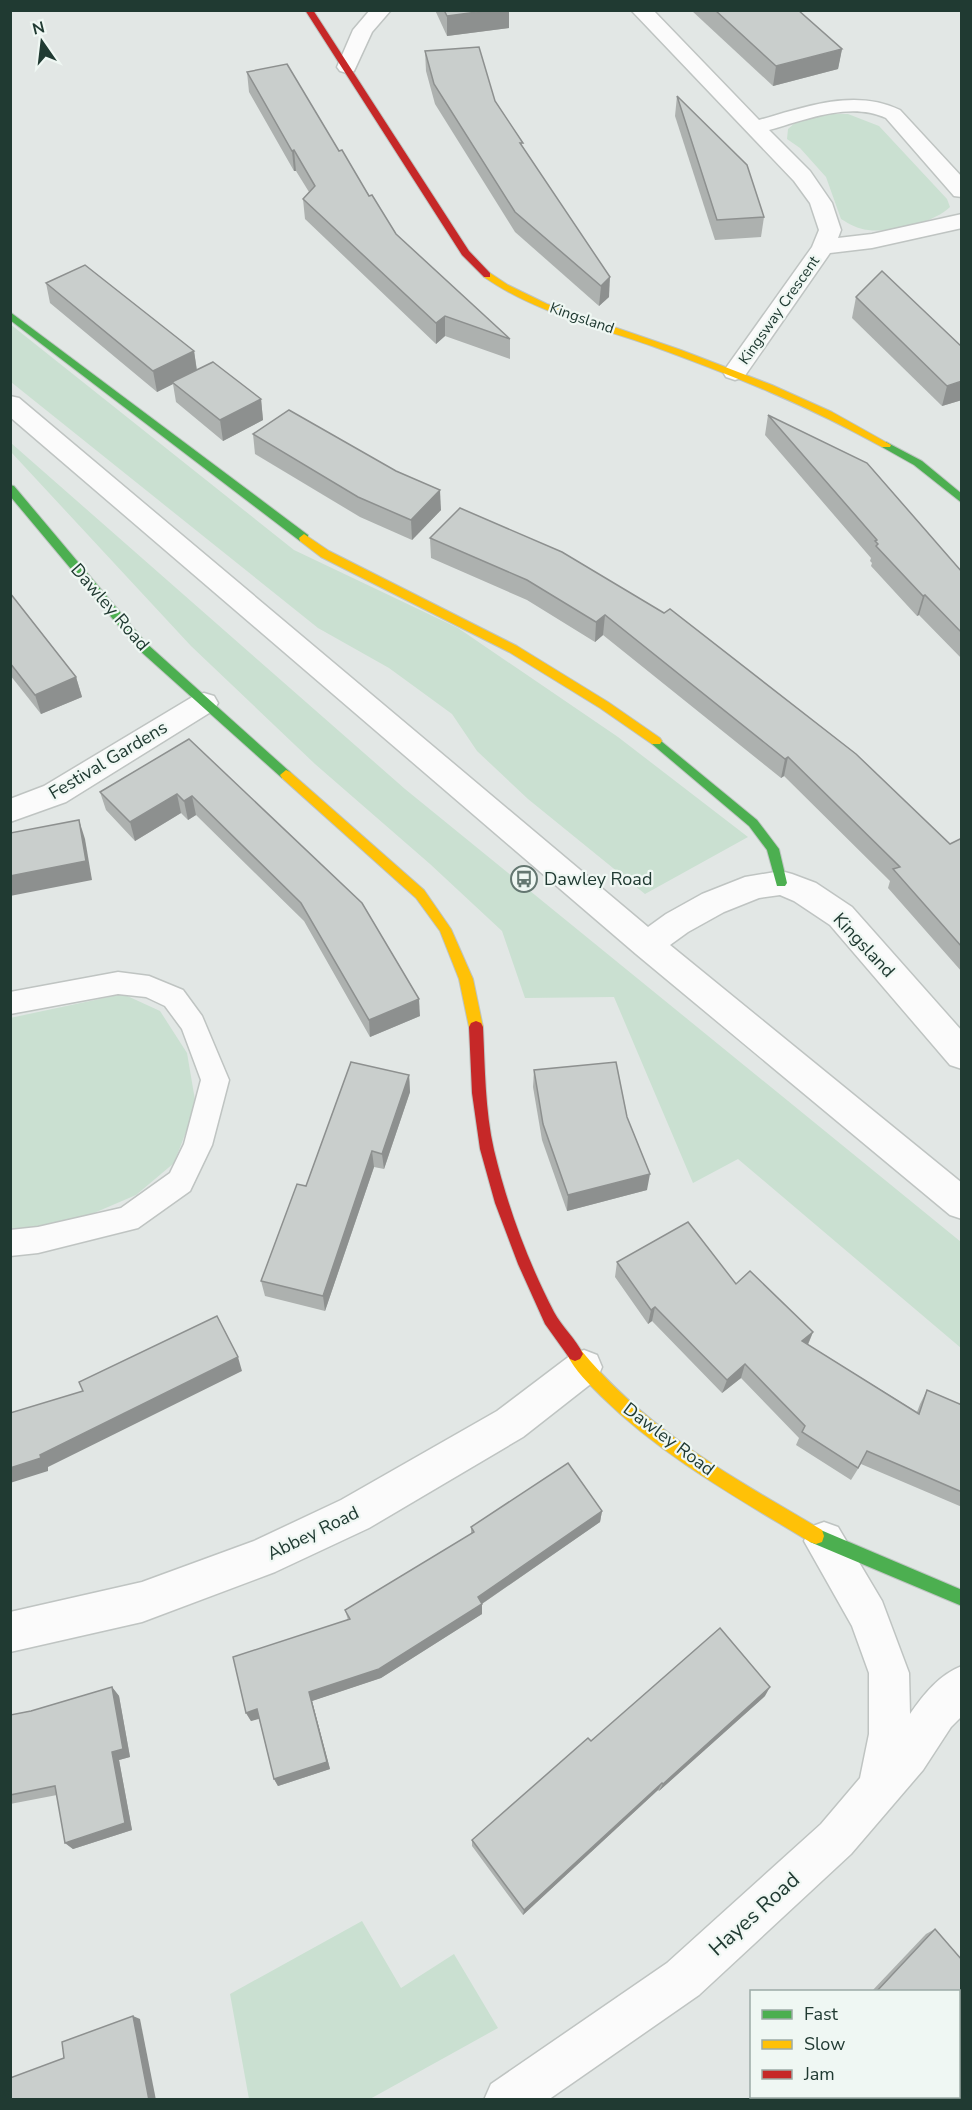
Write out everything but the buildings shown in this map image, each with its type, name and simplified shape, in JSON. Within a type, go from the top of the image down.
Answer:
[{"type":"street","name":"Kingsland","points":[[309,10],[465,253],[488,276],[522,297],[735,372],[852,425],[918,463],[962,500]]},
{"type":"street","points":[[347,67],[363,30],[381,10]]},
{"type":"street","name":"Kingsway Crescent","points":[[641,10],[802,176],[821,203],[830,230],[823,248],[735,372]]},
{"type":"street","points":[[756,127],[849,105],[867,104],[884,107],[893,114],[962,191]]},
{"type":"street","name":"Kingsway Crescent","points":[[823,248],[872,241],[962,220]]},
{"type":"street","points":[[10,315],[325,554],[513,649],[604,705],[667,749],[753,823],[773,849],[781,883],[756,886],[713,903],[677,923],[647,945]]},
{"type":"street","points":[[10,404],[647,945],[962,1204]]},
{"type":"street","name":"Dawley Road","points":[[10,488],[142,646],[420,894],[445,929],[466,979],[476,1026],[479,1093],[487,1149],[502,1203],[525,1264],[550,1319],[584,1367],[638,1420],[709,1471],[824,1541],[962,1598]]},
{"type":"street","name":"Festival Gardens","points":[[10,811],[55,794],[204,703]]},
{"type":"street","name":"Kingsland","points":[[781,883],[805,892],[841,916],[962,1055]]},
{"type":"street","name":"Abbey Road","points":[[10,1632],[142,1602],[261,1558],[355,1514],[510,1425],[584,1367]]},
{"type":"street","points":[[824,1541],[868,1615],[889,1673],[890,1734],[879,1788]]},
{"type":"street","name":"Hayes Road","points":[[507,2100],[683,1978],[836,1839],[908,1755],[936,1712],[962,1686]]},
{"type":"lane","points":[[10,1003],[118,984],[149,987],[174,998],[193,1024],[214,1080],[198,1145],[180,1182],[128,1219],[38,1240],[10,1243]]},
{"type":"green space","points":[[827,114],[848,114],[879,126],[947,199],[950,207],[934,218],[911,226],[888,230],[864,229],[841,219],[826,177],[800,148],[787,139],[788,129],[796,122]]},
{"type":"green space","points":[[10,324],[294,550],[458,628],[618,737],[748,837],[645,894],[528,799],[477,751],[452,714],[389,668],[318,628],[11,382]]},
{"type":"green space","points":[[11,443],[405,789],[961,1242],[961,1348],[738,1159],[693,1183],[614,997],[525,998],[502,931],[430,864],[315,764],[191,646],[11,452]]},
{"type":"green space","points":[[123,994],[160,1011],[187,1053],[196,1106],[174,1163],[136,1195],[73,1222],[11,1231],[10,1018]]},
{"type":"green space","points":[[362,1921],[401,1988],[454,1954],[498,2028],[370,2099],[249,2099],[230,1994]]},
{"type":"traffic: fast","points":[[10,315],[304,538]]},
{"type":"traffic: fast","points":[[886,445],[918,463],[962,500]]},
{"type":"traffic: fast","points":[[10,488],[142,646],[286,775]]},
{"type":"traffic: fast","points":[[656,741],[753,823],[773,849],[781,883]]},
{"type":"traffic: fast","points":[[816,1536],[962,1598]]},
{"type":"traffic: slow","points":[[487,275],[543,306],[678,352],[769,387],[828,414],[886,445]]},
{"type":"traffic: slow","points":[[304,538],[325,554],[513,649],[604,705],[656,741]]},
{"type":"traffic: slow","points":[[286,775],[420,894],[445,929],[466,979],[476,1027]]},
{"type":"traffic: slow","points":[[575,1354],[598,1382],[654,1433],[719,1477],[816,1536]]},
{"type":"traffic: jam","points":[[309,10],[465,253],[487,275]]},
{"type":"traffic: jam","points":[[476,1027],[479,1093],[487,1149],[502,1203],[525,1264],[550,1319],[575,1354]]},
{"type":"place","name":"Dawley Road","points":[[524,879]]}]
